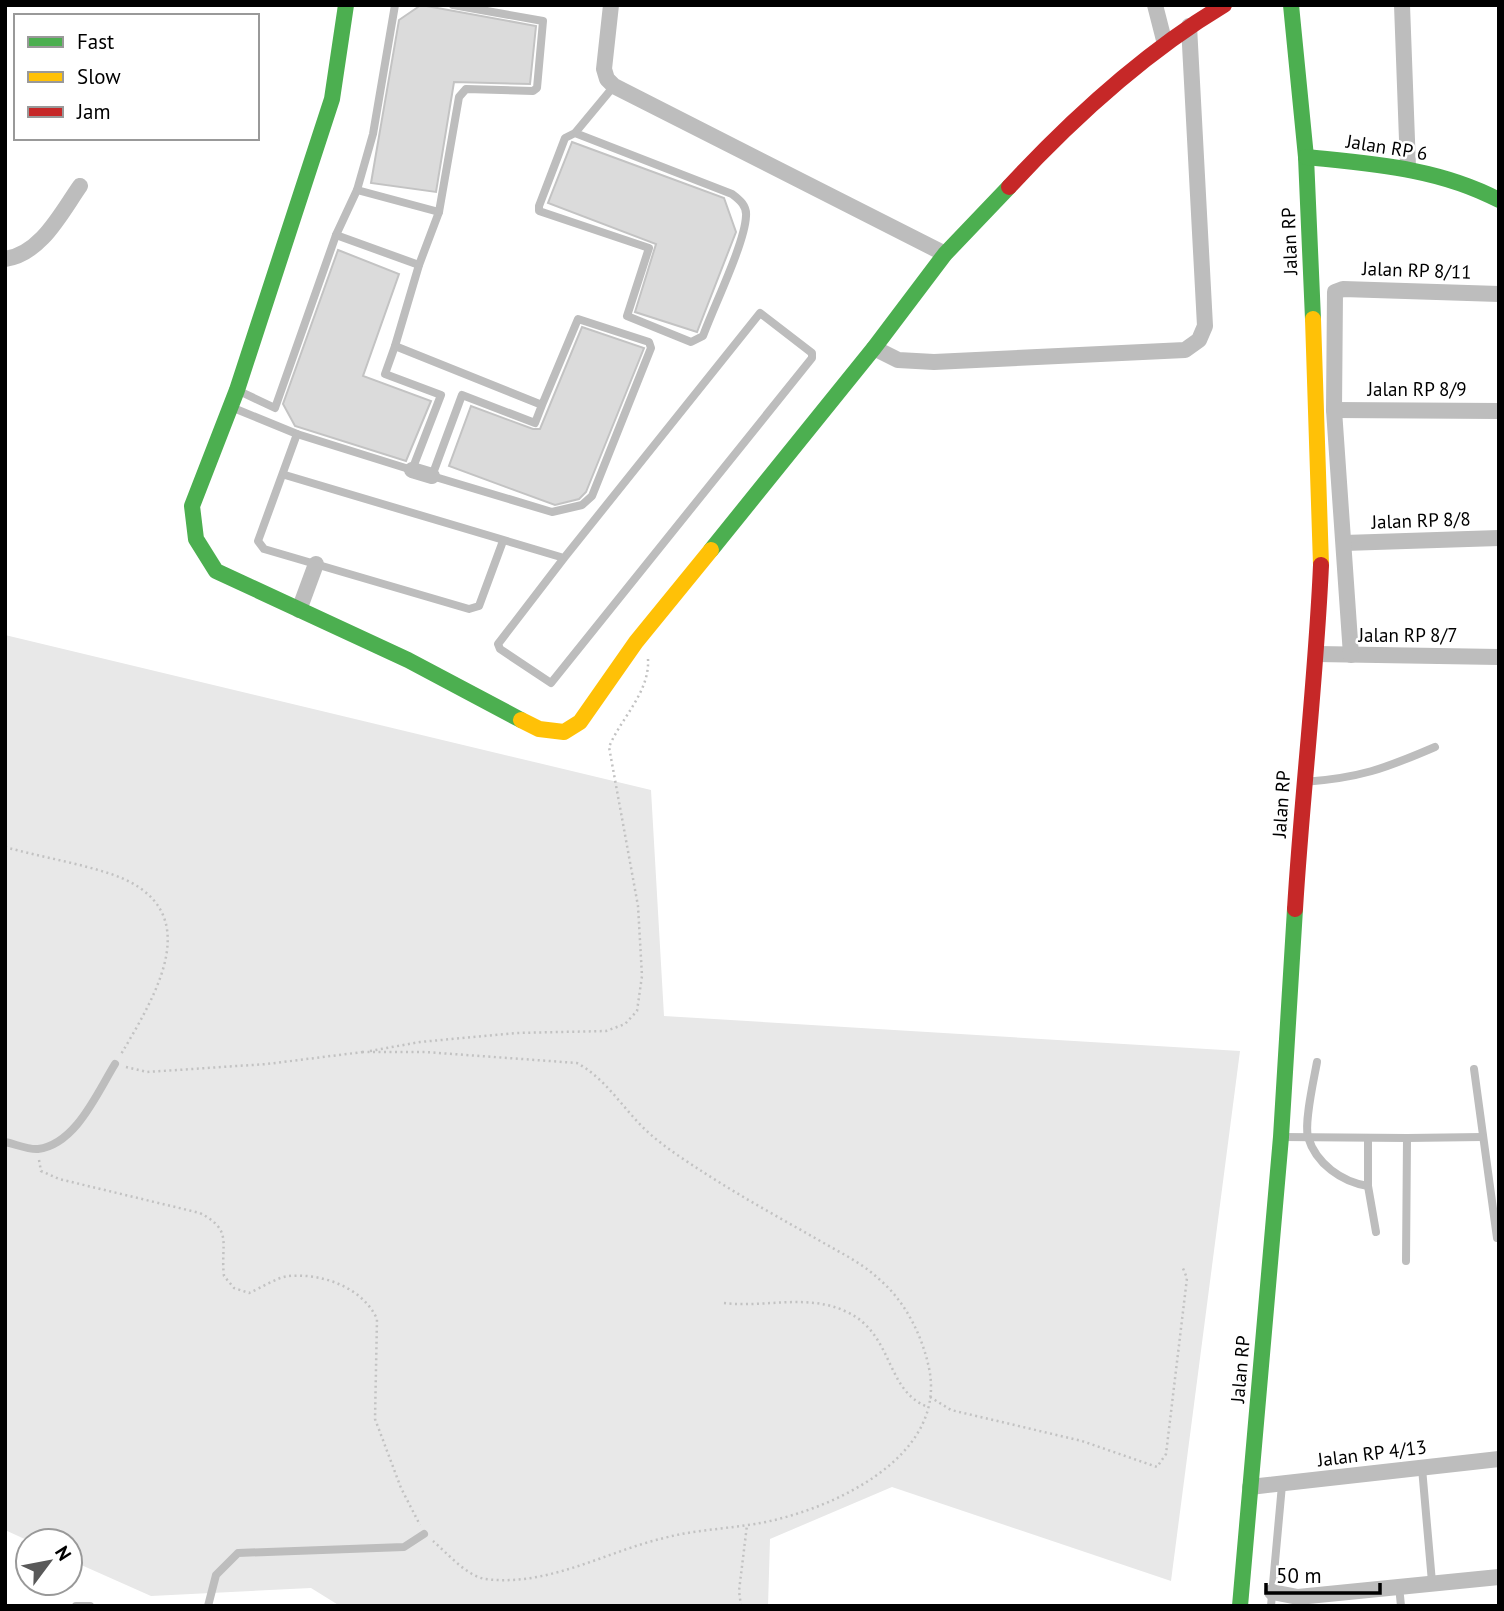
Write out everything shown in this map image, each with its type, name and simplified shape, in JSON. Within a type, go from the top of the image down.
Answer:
[{"type":"street","points":[[346,5],[332,99],[237,390],[192,506],[196,539],[216,571],[408,660],[539,729],[564,732],[580,722],[636,642],[874,348],[945,254],[1062,130],[1189,26],[1224,5]]},
{"type":"street","points":[[611,5],[604,69],[614,86],[945,254]]},
{"type":"street","points":[[1155,5],[1166,44]]},
{"type":"street","name":"Jalan RP","points":[[1240,1606],[1281,1137],[1303,782],[1317,654],[1322,550],[1306,157],[1291,5]]},
{"type":"street","points":[[1402,5],[1408,167]]},
{"type":"street","points":[[874,348],[898,360],[934,362],[1185,350],[1199,340],[1205,326],[1189,26]]},
{"type":"street","name":"Jalan RP 6","points":[[1306,157],[1408,167],[1486,192],[1499,200]]},
{"type":"street","points":[[5,259],[18,257],[48,233],[80,186]]},
{"type":"street","name":"Jalan RP 8/11","points":[[1334,410],[1335,292],[1343,289],[1499,294]]},
{"type":"street","points":[[1334,410],[1351,656]]},
{"type":"street","name":"Jalan RP 8/9","points":[[1334,410],[1499,411]]},
{"type":"street","points":[[412,470],[432,476]]},
{"type":"street","name":"Jalan RP 8/8","points":[[1344,543],[1499,538]]},
{"type":"street","points":[[299,610],[316,564]]},
{"type":"street","name":"Jalan RP 8/7","points":[[1317,654],[1499,657]]},
{"type":"street","name":"Jalan RP 4/13","points":[[1250,1487],[1499,1459]]},
{"type":"street","points":[[1272,1599],[1499,1577]]},
{"type":"lane","points":[[237,390],[275,408],[336,235],[357,190],[373,134],[395,5]]},
{"type":"lane","points":[[231,407],[297,434],[412,470],[441,395],[385,374],[419,265],[439,212],[459,97],[466,89],[535,91],[544,24],[540,19],[453,5]]},
{"type":"lane","points":[[575,133],[733,194],[743,202],[747,215],[737,247],[703,336],[698,341],[691,342],[626,316],[649,248],[539,211],[565,138],[575,133],[614,86]]},
{"type":"lane","points":[[357,190],[439,212]]},
{"type":"lane","points":[[336,235],[419,265]]},
{"type":"lane","points":[[760,313],[812,353],[812,358],[551,683],[500,649],[498,644],[564,558],[760,313]]},
{"type":"lane","points":[[578,319],[651,344],[592,496],[582,505],[552,512],[432,476],[462,395],[535,423],[578,319]]},
{"type":"lane","points":[[395,346],[542,405]]},
{"type":"lane","points":[[297,434],[285,475],[258,541],[259,546],[475,609],[503,541]]},
{"type":"lane","points":[[285,475],[564,558]]},
{"type":"lane","points":[[1303,782],[1351,778],[1385,769],[1435,747]]},
{"type":"lane","points":[[1317,1062],[1307,1136],[1322,1163],[1352,1183],[1368,1186]]},
{"type":"lane","points":[[5,1142],[37,1149],[62,1139],[82,1117],[115,1064]]},
{"type":"lane","points":[[1475,1069],[1497,1238]]},
{"type":"lane","points":[[1281,1137],[1482,1137]]},
{"type":"lane","points":[[1368,1138],[1368,1186],[1376,1233]]},
{"type":"lane","points":[[1406,1261],[1408,1138]]},
{"type":"lane","points":[[1422,1468],[1432,1582]]},
{"type":"lane","points":[[1272,1599],[1282,1485]]},
{"type":"lane","points":[[208,1606],[216,1575],[238,1553],[404,1547],[425,1534]]},
{"type":"lane","points":[[1399,1586],[1401,1606]]},
{"type":"lane","points":[[76,1606],[90,1606]]},
{"type":"path","points":[[5,847],[114,876],[144,891],[161,907],[169,930],[161,978],[150,1004],[115,1064],[147,1072],[267,1064],[420,1042],[516,1033],[606,1031],[625,1024],[637,1012],[642,976],[638,906],[609,747],[648,672],[648,656],[636,642]]},
{"type":"path","points":[[37,1149],[41,1171],[59,1179],[200,1213],[218,1223],[224,1234],[224,1276],[234,1288],[249,1293],[288,1276],[331,1281],[358,1293],[370,1304],[377,1319],[375,1419],[401,1488],[425,1534],[482,1578],[524,1579],[572,1569],[666,1537],[747,1525],[808,1509],[848,1492],[889,1469],[913,1441],[929,1408],[931,1380],[924,1347],[907,1312],[880,1279],[851,1259],[703,1172],[651,1135],[599,1075],[577,1063],[436,1053],[362,1052]]},
{"type":"path","points":[[930,1397],[951,1410],[1082,1441],[1157,1467],[1166,1454],[1187,1278],[1182,1266]]},
{"type":"path","points":[[724,1303],[750,1306],[808,1300],[846,1311],[868,1325],[882,1342],[899,1383],[911,1401],[929,1408]]},
{"type":"path","points":[[741,1606],[739,1591],[747,1525]]},
{"type":"shaded area","points":[[5,635],[651,790],[664,1016],[1240,1051],[1171,1581],[892,1487],[770,1539],[768,1606],[340,1606],[311,1588],[151,1596],[84,1566],[84,1527],[14,1527],[14,1534],[5,1530]]},
{"type":"building","points":[[421,5],[536,26],[530,84],[454,82],[436,192],[371,183],[399,20]]},
{"type":"building","points":[[572,142],[724,198],[736,232],[697,332],[635,312],[656,244],[548,203]]},
{"type":"building","points":[[338,250],[399,274],[363,376],[431,401],[406,461],[295,426],[283,404]]},
{"type":"building","points":[[582,327],[644,348],[586,492],[579,499],[555,505],[449,466],[471,406],[533,429],[540,429]]},
{"type":"traffic: fast","points":[[346,5],[332,99],[237,390],[192,506],[196,539],[216,571],[408,660],[521,720]]},
{"type":"traffic: fast","points":[[1291,5],[1306,157],[1313,319]]},
{"type":"traffic: fast","points":[[1306,157],[1380,165],[1429,174],[1476,189],[1499,200]]},
{"type":"traffic: fast","points":[[711,550],[874,348],[945,254],[1009,187]]},
{"type":"traffic: fast","points":[[1240,1606],[1281,1137],[1295,909]]},
{"type":"traffic: slow","points":[[1313,319],[1321,565]]},
{"type":"traffic: slow","points":[[521,720],[539,729],[564,732],[580,722],[636,642],[711,550]]},
{"type":"traffic: jam","points":[[1009,187],[1084,112],[1137,66],[1224,5]]},
{"type":"traffic: jam","points":[[1295,909],[1321,565]]}]
